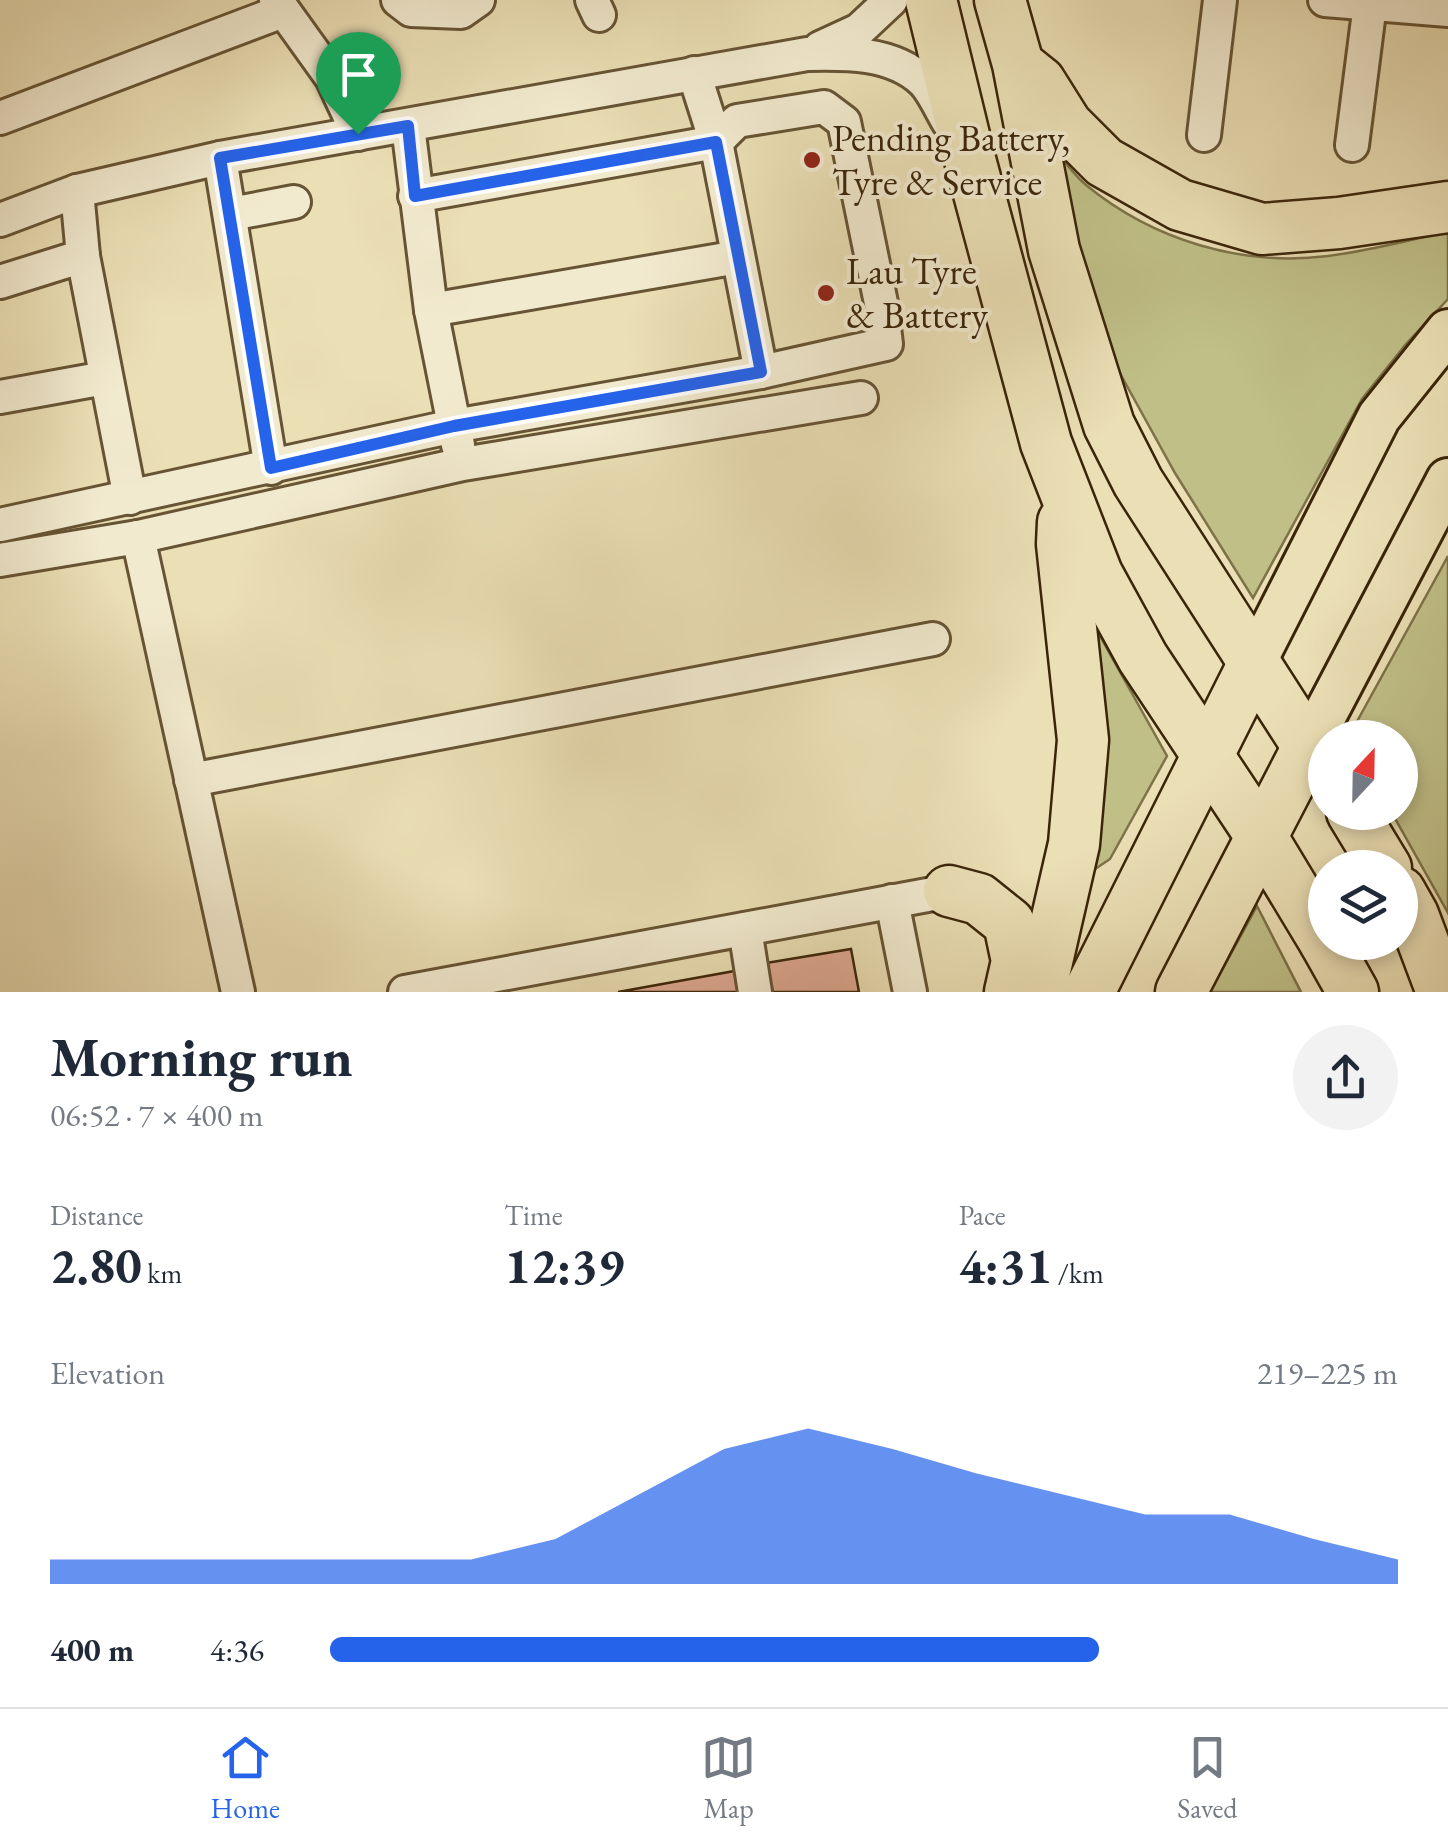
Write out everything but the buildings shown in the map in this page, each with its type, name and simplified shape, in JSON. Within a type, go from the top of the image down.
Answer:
[{"type":"highway","points":[[931,0],[1046,444],[1097,574],[1142,658],[1262,836],[1308,913]]},
{"type":"highway","points":[[1000,0],[1018,64],[1054,250],[1109,425],[1138,482],[1308,747]]},
{"type":"highway","points":[[1018,64],[1040,82],[1066,125],[1104,162],[1180,206],[1262,230],[1448,207]]},
{"type":"highway","points":[[1040,992],[1074,844],[1082,740],[1062,544],[1064,493]]},
{"type":"highway","points":[[1089,992],[1254,663]]},
{"type":"highway","points":[[1181,992],[1262,836],[1308,771]]},
{"type":"highway","points":[[1418,888],[1448,926]]},
{"type":"highway","points":[[949,891],[979,899],[1009,923],[1017,962],[1010,992]]},
{"type":"highway","points":[[1418,928],[1442,992]]},
{"type":"highway","points":[[1335,960],[1353,992]]},
{"type":"main road","points":[[1254,663],[1379,417],[1448,331]]},
{"type":"main road","points":[[1335,720],[1448,480]]},
{"type":"street","points":[[398,0],[412,10],[462,12],[478,0]]},
{"type":"street","points":[[807,54],[859,30],[892,0]]},
{"type":"street","points":[[1204,136],[1220,0]]},
{"type":"street","points":[[1325,0],[1448,10]]},
{"type":"street","points":[[1352,144],[1370,4]]},
{"type":"street","points":[[0,118],[280,6],[332,78],[358,134]]},
{"type":"street","points":[[0,220],[77,191],[220,158],[807,54],[859,53],[923,81],[969,156]]},
{"type":"street","points":[[694,73],[716,142],[761,372]]},
{"type":"street","points":[[0,525],[454,426],[761,372],[886,344],[844,122],[824,107],[737,121],[716,142],[415,196]]},
{"type":"street","points":[[408,126],[431,310],[463,464]]},
{"type":"street","points":[[220,158],[271,468]]},
{"type":"street","points":[[77,191],[83,256],[130,498]]},
{"type":"street","points":[[231,214],[294,202]]},
{"type":"street","points":[[0,282],[83,256]]},
{"type":"street","points":[[431,310],[738,257]]},
{"type":"street","points":[[0,398],[105,378]]},
{"type":"street","points":[[0,560],[138,537],[463,464],[861,398]]},
{"type":"street","points":[[138,537],[238,992]]},
{"type":"street","points":[[191,780],[933,639]]},
{"type":"street","points":[[405,992],[506,983],[745,929],[949,891]]},
{"type":"street","points":[[892,902],[910,992]]},
{"type":"street","points":[[745,929],[754,992]]},
{"type":"shaded area","points":[[1042,132],[1068,167],[1112,204],[1169,235],[1231,253],[1263,257],[1328,256],[1448,232],[1448,299],[1362,399],[1253,598],[1175,473],[1106,348]]},
{"type":"shaded area","points":[[1448,556],[1448,913],[1418,859],[1418,850],[1413,850],[1402,830],[1418,830],[1418,720],[1358,720]]},
{"type":"shaded area","points":[[1078,597],[1167,756],[1110,859],[1082,878]]},
{"type":"shaded area","points":[[1257,906],[1301,992],[1210,992]]},
{"type":"place","name":"Pending Battery, Tyre & Service","points":[[812,160]]},
{"type":"place","name":"Lau Tyre & Battery","points":[[826,293]]},
{"type":"route","points":[[408,126],[415,196],[716,142],[761,372],[454,426],[271,468],[220,158],[358,134],[408,126]]}]
